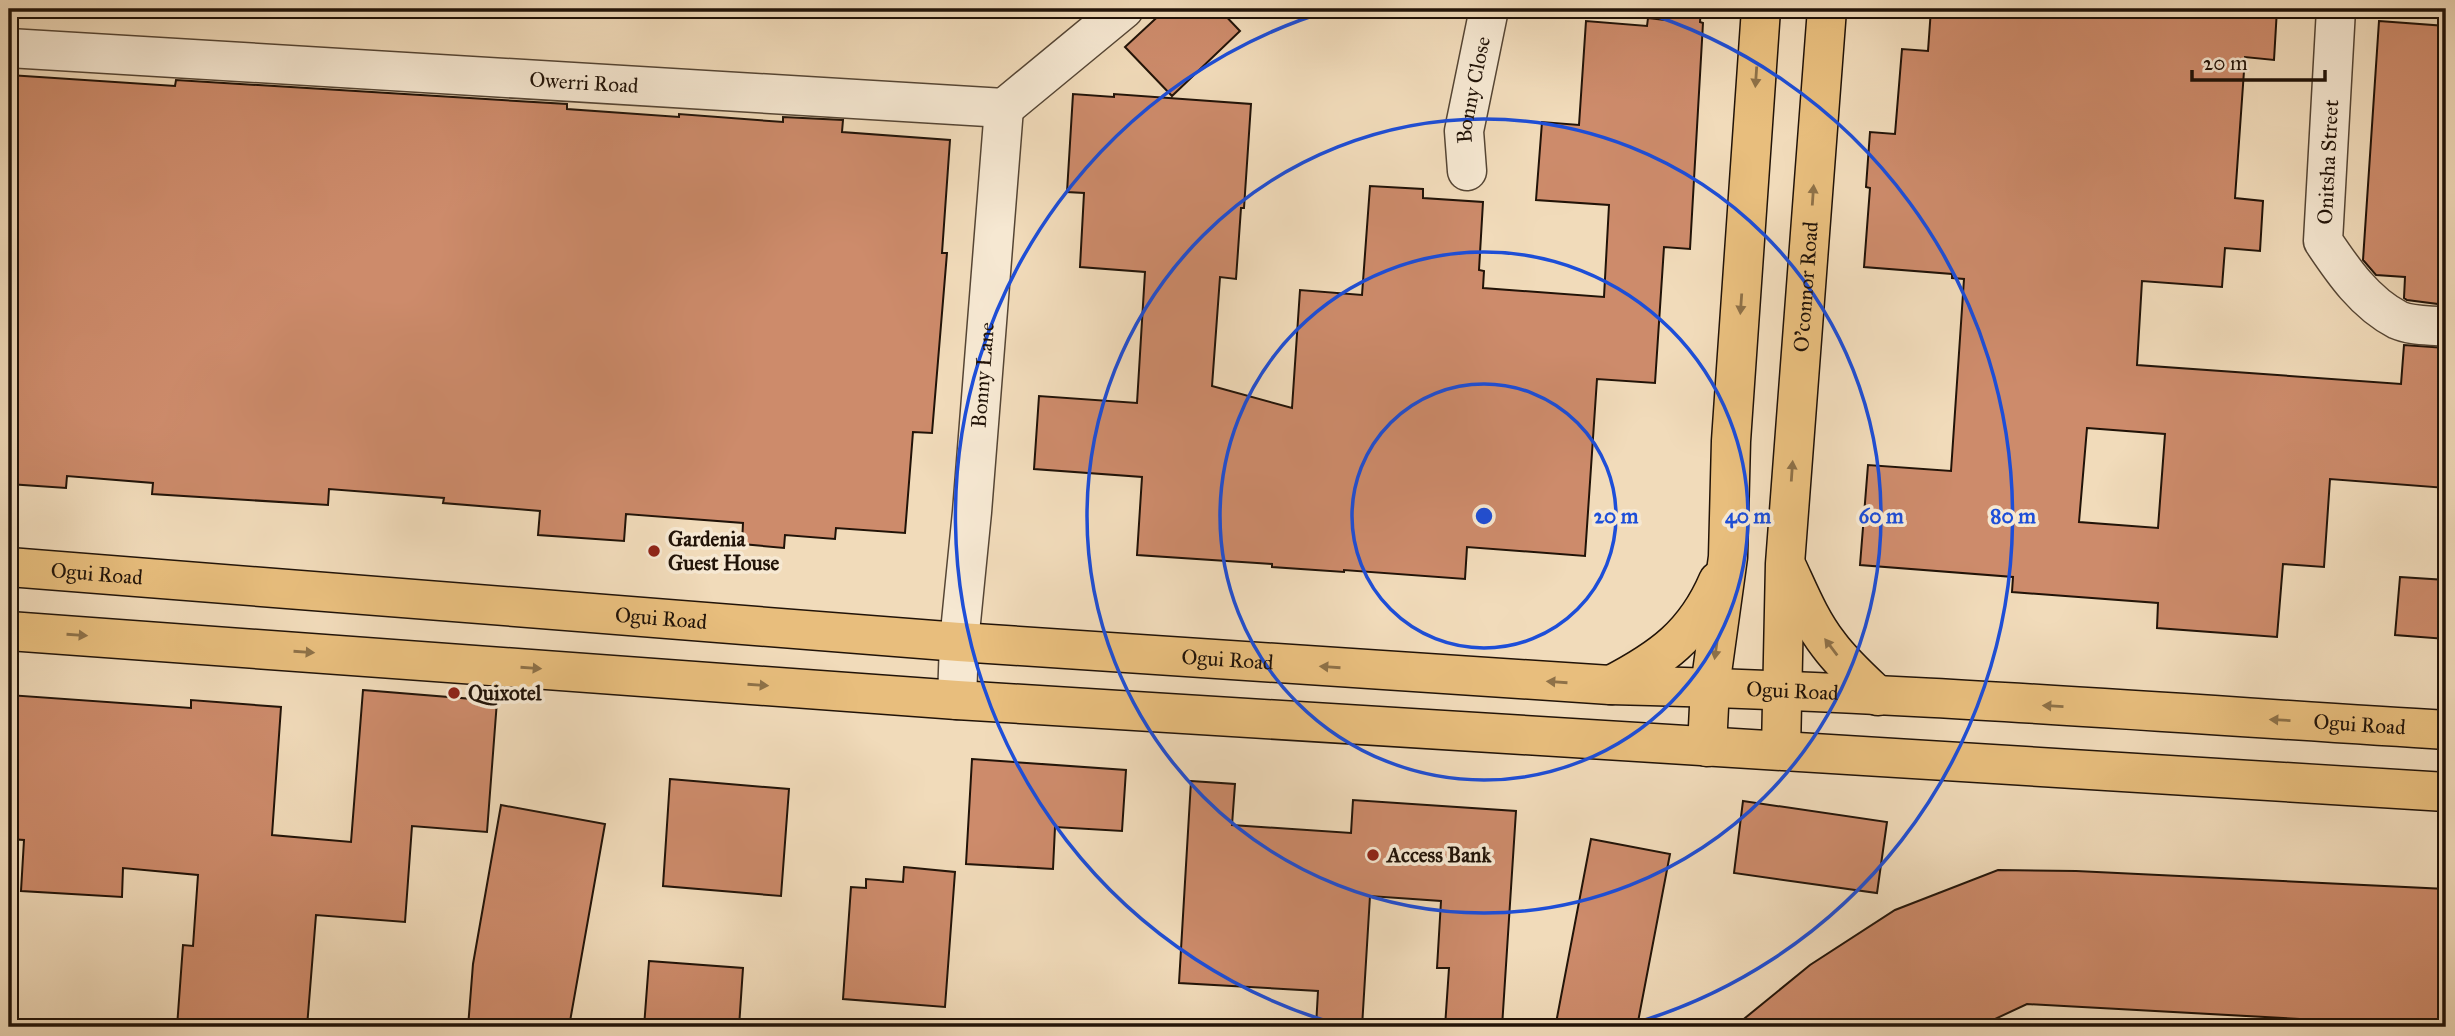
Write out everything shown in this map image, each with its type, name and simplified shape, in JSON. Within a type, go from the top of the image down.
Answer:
[{"type":"main road","points":[[1707,747],[1710,687],[1728,557],[1731,441],[1761,9]]},
{"type":"main road","name":"O'connor Road","points":[[1782,750],[1785,564],[1827,9]]},
{"type":"main road","points":[[1610,685],[1647,666],[1685,636],[1713,594],[1728,557]]},
{"type":"main road","points":[[1785,564],[1828,644],[1878,696]]},
{"type":"main road","name":"Ogui Road","points":[[9,567],[959,642],[1610,685],[1710,687],[1878,696],[2446,730]]},
{"type":"main road","points":[[9,631],[957,700],[2446,792]]},
{"type":"street","points":[[1004,108],[1124,9]]},
{"type":"street","name":"Bonny Close","points":[[1467,171],[1464,131],[1489,9]]},
{"type":"street","name":"Onitsha Street","points":[[2336,9],[2323,241],[2345,273],[2367,298],[2399,321],[2446,327]]},
{"type":"street","name":"Owerri Road","points":[[9,48],[1004,108]]},
{"type":"street","name":"Bonny Lane","points":[[957,700],[959,642],[1004,108]]},
{"type":"building","points":[[1166,9],[1219,9],[1240,31],[1172,96],[1125,47]]},
{"type":"building","points":[[1665,9],[1701,9],[1700,22],[1703,23],[1690,249],[1664,247],[1655,383],[1597,379],[1585,556],[1467,547],[1465,579],[1272,567],[1272,564],[1137,555],[1142,477],[1034,469],[1039,396],[1137,403],[1145,272],[1080,267],[1084,193],[1067,192],[1073,94],[1114,97],[1114,94],[1251,104],[1236,279],[1220,277],[1212,386],[1292,408],[1300,290],[1362,295],[1370,186],[1423,189],[1423,198],[1483,202],[1479,270],[1484,271],[1483,288],[1604,297],[1609,205],[1536,200],[1542,122],[1579,125],[1586,21],[1647,26],[1648,18],[1664,20]]},
{"type":"building","points":[[1931,9],[2277,9],[2274,60],[2245,57],[2235,198],[2263,201],[2260,251],[2225,248],[2222,287],[2142,281],[2137,365],[2401,384],[2404,345],[2446,348],[2446,488],[2330,479],[2324,567],[2283,564],[2277,637],[2157,628],[2158,603],[2012,592],[2013,577],[1860,565],[1868,465],[1951,471],[1964,279],[1952,278],[1952,274],[1864,267],[1870,188],[1866,187],[1870,132],[1895,134],[1902,49],[1928,51]],"holes":[[[2087,428],[2165,434],[2158,528],[2079,522]]]},
{"type":"building","points":[[2379,21],[2446,26],[2446,305],[2407,300],[2404,298],[2405,277],[2376,275],[2363,260]]},
{"type":"building","points":[[9,75],[175,86],[176,80],[567,104],[567,109],[679,117],[679,114],[783,122],[783,117],[843,120],[842,132],[950,140],[942,253],[947,253],[932,433],[913,432],[905,533],[836,528],[835,539],[785,535],[784,548],[742,544],[743,523],[626,514],[624,541],[538,535],[540,511],[443,503],[444,498],[329,489],[328,505],[152,494],[153,483],[67,476],[66,488],[9,484]]},
{"type":"building","points":[[2400,577],[2446,580],[2446,639],[2395,635]]},
{"type":"building","points":[[363,690],[497,701],[487,832],[412,826],[405,922],[316,915],[307,1027],[177,1027],[183,945],[193,946],[198,875],[123,868],[122,897],[21,891],[24,840],[9,839],[9,695],[191,708],[191,700],[281,707],[272,835],[351,842]]},
{"type":"building","points":[[972,759],[1126,770],[1122,831],[1055,827],[1053,869],[966,864]]},
{"type":"building","points":[[670,779],[789,789],[781,896],[663,886]]},
{"type":"building","points":[[1191,781],[1235,784],[1232,825],[1351,833],[1353,800],[1516,811],[1502,1027],[1445,1027],[1449,968],[1437,968],[1441,901],[1370,896],[1362,1027],[1316,1027],[1318,991],[1179,983]]},
{"type":"building","points":[[1743,801],[1887,822],[1877,893],[1734,873]]},
{"type":"building","points":[[501,805],[605,824],[569,1027],[468,1027],[473,964]]},
{"type":"building","points":[[1591,839],[1670,854],[1637,1027],[1576,1027],[1556,1023]]},
{"type":"building","points":[[904,867],[955,872],[945,1007],[843,999],[851,887],[866,888],[866,879],[903,882]]},
{"type":"building","points":[[1998,870],[2076,871],[2446,889],[2446,1027],[2027,1004],[1978,1027],[1734,1027],[1810,965],[1895,910]]},
{"type":"building","points":[[649,961],[743,968],[739,1027],[644,1027]]},
{"type":"place","name":"Gardenia Guest House","points":[[654,551]]},
{"type":"place","name":"Quixotel","points":[[454,693]]},
{"type":"place","name":"Access Bank","points":[[1373,855]]}]
